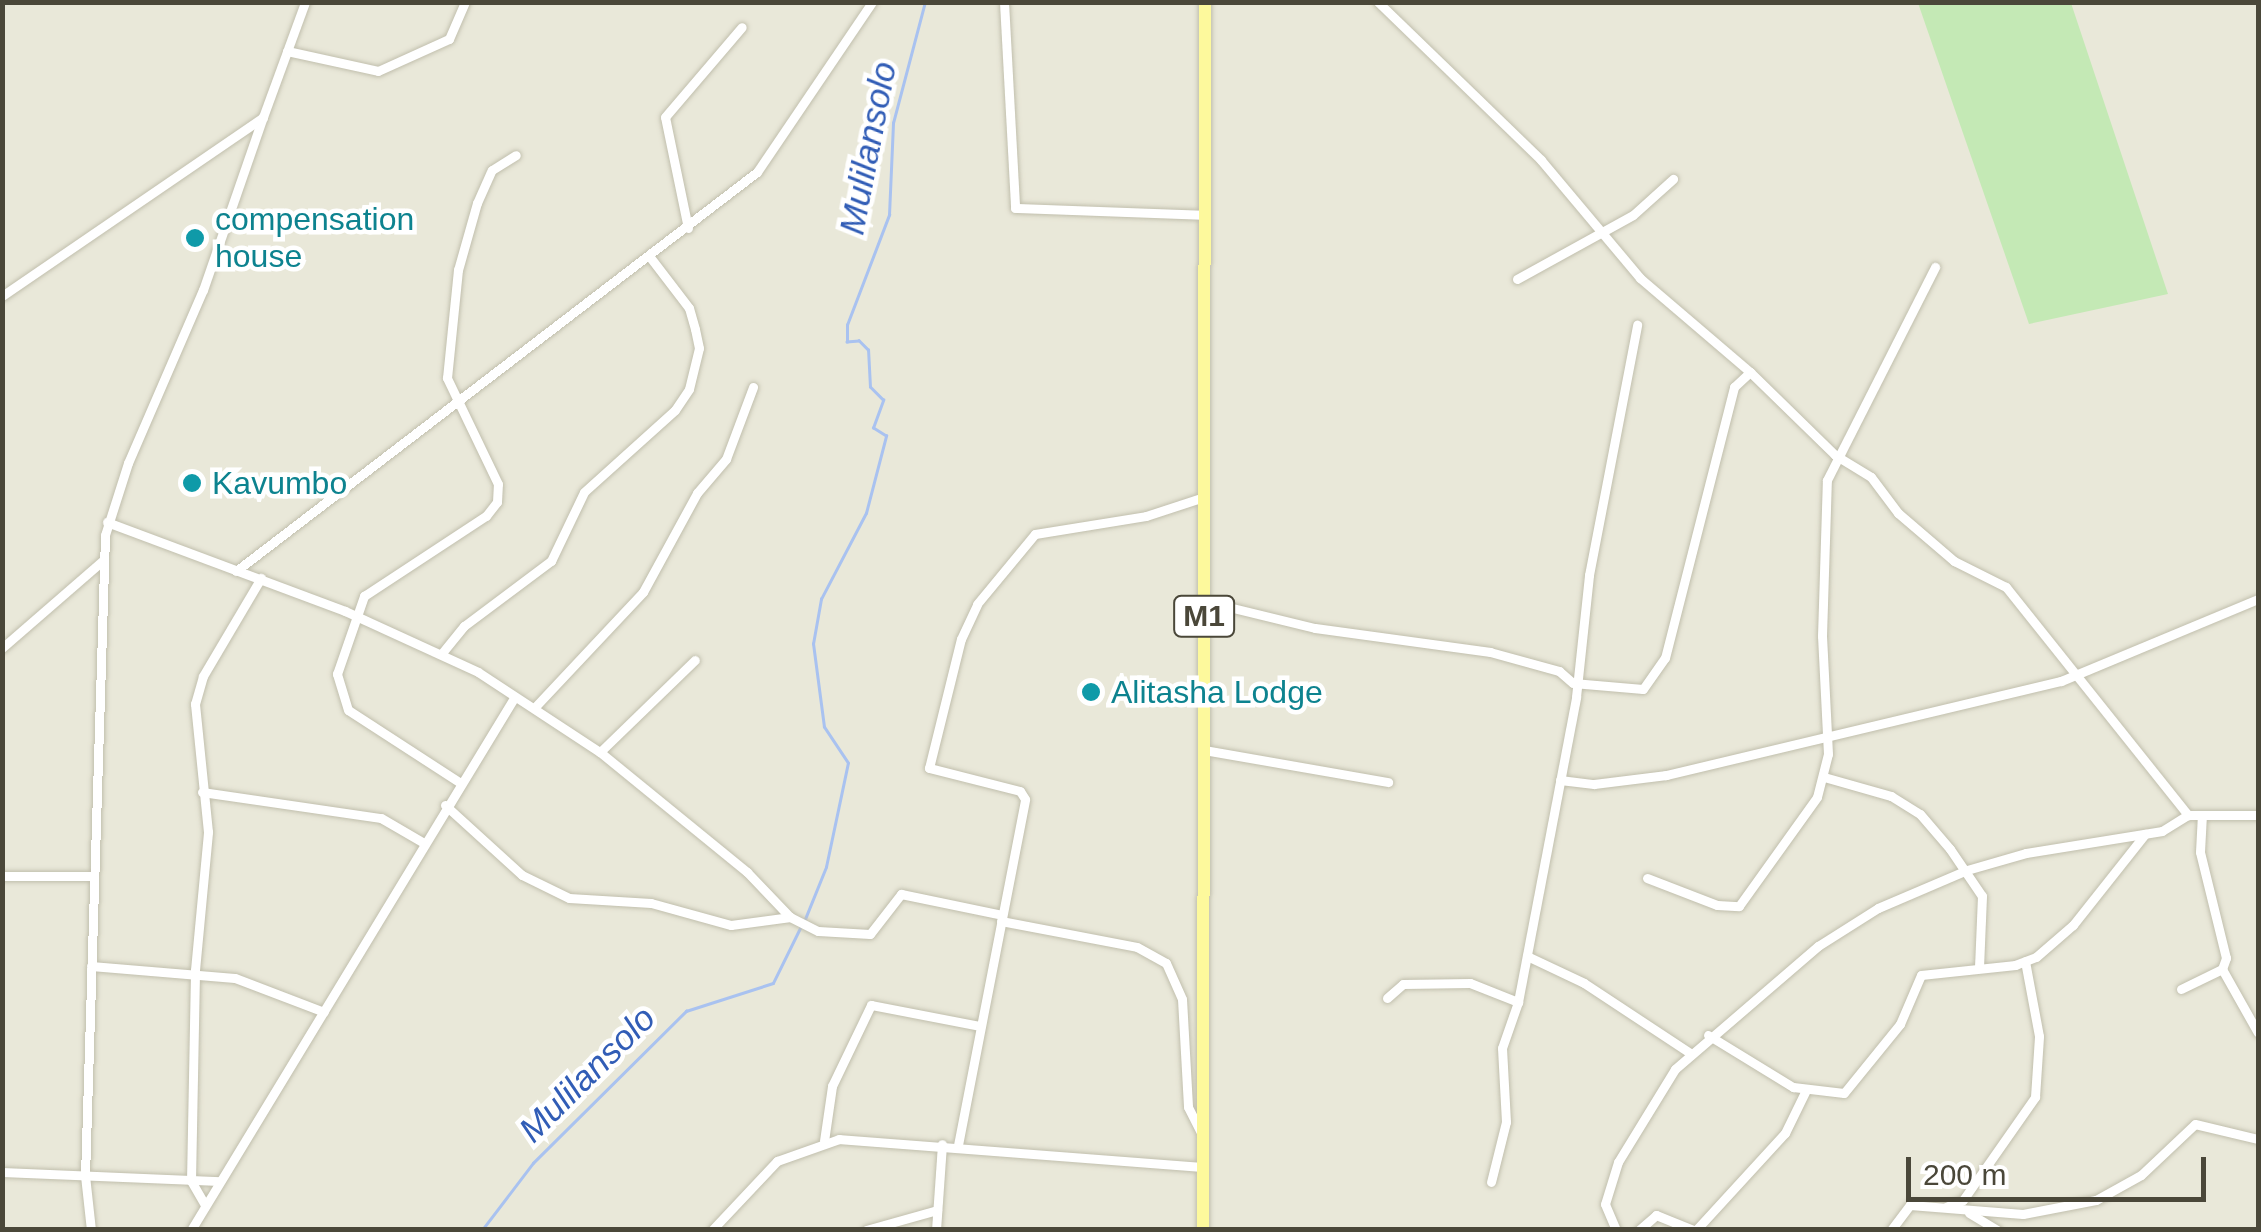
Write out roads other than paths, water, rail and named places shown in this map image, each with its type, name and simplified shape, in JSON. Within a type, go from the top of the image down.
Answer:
[{"type":"main road","name":"M1","points":[[1203,1230],[1205,2]]},
{"type":"street","points":[[90,1230],[85,1176],[102,561],[108,522],[204,290],[304,2]]},
{"type":"street","points":[[287,51],[378,71],[449,39],[465,2]]},
{"type":"street","points":[[236,572],[758,172],[872,2]]},
{"type":"street","points":[[1004,2],[1015,208],[1204,215]]},
{"type":"street","points":[[1378,2],[1540,160],[1640,278],[1750,372],[1835,455],[1871,476],[1898,513],[1954,561],[2006,587],[2078,676],[2157,784],[2188,815]]},
{"type":"street","points":[[688,228],[666,117],[742,27]]},
{"type":"street","points":[[2,296],[263,117]]},
{"type":"street","points":[[459,782],[342,702],[338,660],[353,614],[386,576],[410,568],[494,508],[498,484],[448,378],[458,270],[492,170],[516,155]]},
{"type":"street","points":[[1516,279],[1633,215],[1674,179]]},
{"type":"street","points":[[442,653],[464,626],[551,561],[584,492],[675,410],[689,390],[699,348],[689,308],[650,258]]},
{"type":"street","points":[[1646,878],[1718,905],[1739,906],[1810,811],[1824,777],[1824,496],[1835,455],[1876,389],[1935,267]]},
{"type":"street","points":[[1491,1182],[1506,1122],[1502,1048],[1518,1002],[1576,697],[1573,683],[1637,326]]},
{"type":"street","points":[[1204,601],[1315,628],[1490,652],[1559,671],[1573,683],[1643,689],[1659,672],[1690,576],[1734,387],[1750,372]]},
{"type":"street","points":[[535,707],[644,592],[698,493],[726,459],[753,387]]},
{"type":"street","points":[[958,1145],[1024,794],[929,768],[968,620],[1035,534],[1146,516],[1204,497]]},
{"type":"street","points":[[108,522],[353,614],[442,653],[535,707],[600,752],[747,872],[797,921],[829,934],[870,934],[901,894],[1136,947],[1166,964],[1182,1000],[1190,1114],[1202,1135]]},
{"type":"street","points":[[2,648],[102,561]]},
{"type":"street","points":[[205,1205],[191,1180],[195,970],[208,832],[196,698],[261,578]]},
{"type":"street","points":[[1560,780],[1594,784],[1666,775],[2078,676],[2258,599]]},
{"type":"street","points":[[600,752],[695,660]]},
{"type":"street","points":[[191,1230],[422,842],[514,698]]},
{"type":"street","points":[[1204,750],[1388,782]]},
{"type":"street","points":[[1824,777],[1908,806],[1967,870],[1984,903],[1979,968]]},
{"type":"street","points":[[202,792],[382,818],[422,842]]},
{"type":"street","points":[[445,805],[522,875],[569,898],[651,903],[731,925],[797,921]]},
{"type":"street","points":[[1616,1230],[1605,1204],[1618,1162],[1690,1053],[1828,940],[1878,908],[1967,870],[2026,853],[2145,834],[2188,815],[2258,815]]},
{"type":"street","points":[[2181,988],[2222,969],[2226,958],[2200,852],[2202,817]]},
{"type":"street","points":[[1708,1036],[1805,1092],[1849,1090],[1900,1024],[1921,975],[2025,961],[2073,925],[2145,834]]},
{"type":"street","points":[[2,876],[94,876]]},
{"type":"street","points":[[1527,956],[1690,1053]]},
{"type":"street","points":[[1943,1208],[1963,1200],[2035,1097],[2039,1036],[2025,961]]},
{"type":"street","points":[[91,966],[195,970],[280,990],[324,1012]]},
{"type":"street","points":[[2222,969],[2258,1033]]},
{"type":"street","points":[[1386,998],[1402,984],[1470,983],[1518,1002]]},
{"type":"street","points":[[824,1141],[832,1086],[871,1005],[980,1026]]},
{"type":"street","points":[[1639,1230],[1656,1215],[1694,1230],[1774,1146],[1805,1092]]},
{"type":"street","points":[[1891,1230],[1910,1205],[2023,1214],[2112,1194],[2195,1124],[2258,1139]]},
{"type":"street","points":[[712,1230],[777,1161],[824,1141],[958,1145],[1201,1167]]},
{"type":"street","points":[[936,1230],[942,1144]]},
{"type":"street","points":[[2,1172],[220,1181]]},
{"type":"street","points":[[866,1230],[938,1210]]},
{"type":"street","points":[[1967,1212],[1997,1230]]},
{"type":"waterway","name":"Mulilansolo","points":[[805,919],[826,867],[848,763],[824,727],[813,644],[821,599],[866,513],[886,436],[873,428],[883,400],[870,387],[868,350],[859,341],[847,342],[847,325],[889,215],[893,123],[925,2]]},
{"type":"waterway","name":"Mulilansolo","points":[[482,1230],[533,1163],[686,1011],[773,983],[801,926]]},
{"type":"place","name":"compensation house","points":[[195,238]]},
{"type":"place","name":"Kavumbo","points":[[192,483]]},
{"type":"place","name":"Alitasha Lodge","points":[[1091,692]]}]
